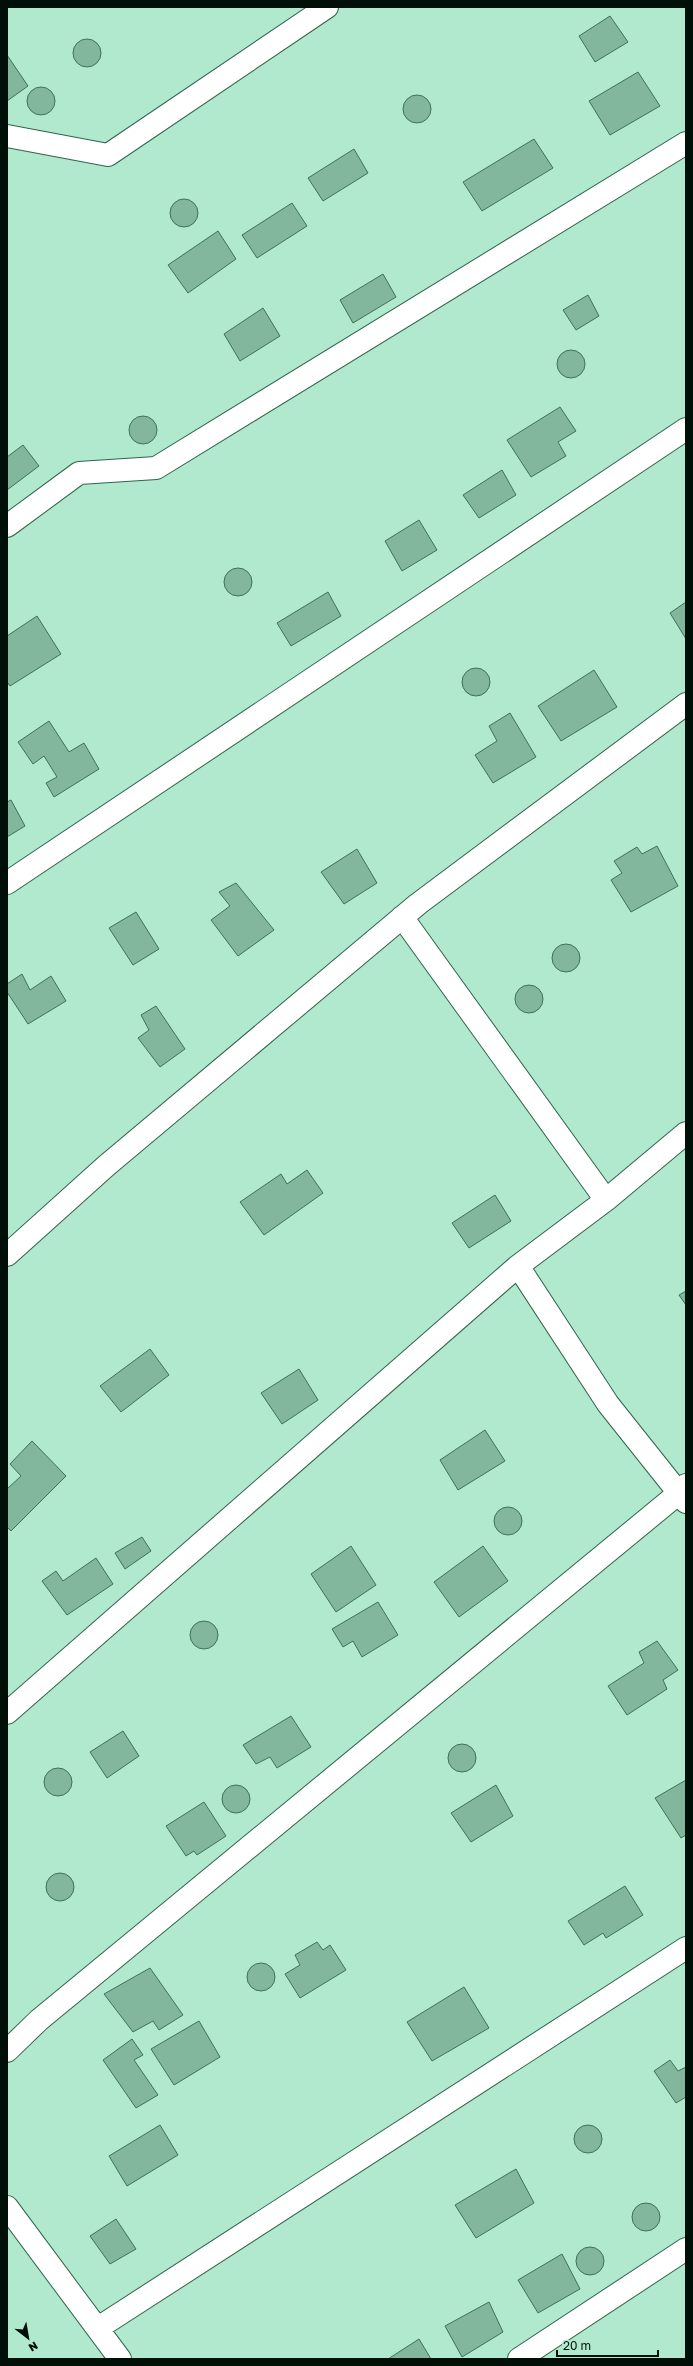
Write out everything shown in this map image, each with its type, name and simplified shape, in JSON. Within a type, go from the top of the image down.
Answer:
[{"type":"street","points":[[7,136],[108,155],[327,7]]},
{"type":"street","points":[[7,526],[79,473],[156,468],[686,143]]},
{"type":"street","points":[[7,883],[686,429]]},
{"type":"street","points":[[7,1255],[106,1166],[402,917],[686,704]]},
{"type":"street","points":[[402,917],[606,1200]]},
{"type":"street","points":[[7,1714],[518,1266],[606,1200],[686,1133]]},
{"type":"street","points":[[7,2051],[39,2020],[684,1493],[608,1404],[518,1266]]},
{"type":"street","points":[[98,2328],[686,1948]]},
{"type":"street","points":[[7,2207],[120,2359]]},
{"type":"street","points":[[519,2359],[686,2249]]},
{"type":"building","points":[[610,16],[628,42],[595,62],[579,36]]},
{"type":"building","points":[[87,39],[93,40],[97,43],[100,47],[100,59],[97,63],[93,66],[87,67],[81,66],[77,63],[74,59],[73,53],[74,47],[77,43],[81,40]]},
{"type":"building","points":[[7,55],[28,86],[7,101]]},
{"type":"building","points":[[638,72],[660,106],[610,135],[589,101]]},
{"type":"building","points":[[41,87],[47,88],[51,91],[54,95],[54,107],[51,111],[47,114],[41,115],[35,114],[31,111],[28,107],[27,101],[28,95],[31,91],[35,88]]},
{"type":"building","points":[[417,95],[423,96],[427,99],[430,103],[430,115],[427,119],[423,122],[417,123],[411,122],[407,119],[404,115],[403,109],[404,103],[407,99],[411,96]]},
{"type":"building","points":[[534,139],[553,168],[482,211],[463,182]]},
{"type":"building","points":[[354,149],[368,173],[323,201],[308,178]]},
{"type":"building","points":[[184,199],[190,200],[194,203],[197,207],[197,219],[194,223],[190,226],[184,227],[178,226],[174,223],[171,219],[170,213],[171,207],[174,203],[178,200]]},
{"type":"building","points":[[292,203],[307,226],[257,258],[242,235]]},
{"type":"building","points":[[218,231],[236,259],[188,293],[168,265]]},
{"type":"building","points":[[383,274],[396,297],[353,323],[340,300]]},
{"type":"building","points":[[588,295],[599,316],[576,330],[563,310]]},
{"type":"building","points":[[263,308],[280,336],[240,361],[224,334]]},
{"type":"building","points":[[571,350],[577,351],[581,354],[584,358],[584,370],[581,374],[577,377],[571,378],[565,377],[561,374],[558,370],[557,364],[558,358],[561,354],[565,351]]},
{"type":"building","points":[[560,407],[576,431],[558,442],[566,456],[531,477],[507,440]]},
{"type":"building","points":[[143,416],[149,417],[153,420],[156,424],[156,436],[153,440],[149,443],[143,444],[137,443],[133,440],[130,436],[129,430],[130,424],[133,420],[137,417]]},
{"type":"building","points":[[23,445],[39,466],[7,490],[7,457]]},
{"type":"building","points":[[502,470],[516,495],[479,518],[463,495]]},
{"type":"building","points":[[419,520],[437,550],[402,571],[385,541]]},
{"type":"building","points":[[238,568],[244,569],[248,572],[251,576],[251,588],[248,592],[244,595],[238,596],[232,595],[228,592],[225,588],[224,582],[225,576],[228,572],[232,569]]},
{"type":"building","points":[[328,592],[341,616],[291,646],[277,623]]},
{"type":"building","points":[[686,602],[686,639],[670,613]]},
{"type":"building","points":[[37,616],[61,654],[10,686],[7,682],[7,636]]},
{"type":"building","points":[[476,668],[486,672],[490,682],[486,692],[476,696],[466,692],[462,682],[466,672]]},
{"type":"building","points":[[594,670],[617,707],[561,741],[538,706]]},
{"type":"building","points":[[510,713],[536,757],[493,783],[475,755],[497,741],[489,726]]},
{"type":"building","points":[[49,721],[69,752],[84,743],[99,769],[54,797],[46,783],[57,777],[44,756],[33,764],[18,742]]},
{"type":"building","points":[[11,800],[25,826],[7,837],[7,802]]},
{"type":"building","points":[[657,846],[678,886],[631,912],[611,880],[622,873],[614,861],[637,847],[642,854]]},
{"type":"building","points":[[357,849],[377,883],[344,904],[321,872]]},
{"type":"building","points":[[236,883],[274,930],[238,956],[211,920],[230,906],[219,892]]},
{"type":"building","points":[[136,912],[159,949],[133,965],[109,928]]},
{"type":"building","points":[[566,944],[576,948],[580,958],[576,968],[566,972],[556,968],[552,958],[556,948]]},
{"type":"building","points":[[22,974],[30,990],[51,976],[66,1001],[28,1024],[7,992],[7,984]]},
{"type":"building","points":[[529,985],[539,989],[543,999],[539,1009],[529,1013],[519,1009],[515,999],[519,989]]},
{"type":"building","points":[[156,1006],[185,1049],[160,1067],[138,1038],[149,1030],[141,1015]]},
{"type":"building","points":[[307,1170],[323,1193],[264,1235],[240,1202],[281,1174],[287,1184]]},
{"type":"building","points":[[495,1195],[511,1221],[469,1248],[452,1223]]},
{"type":"building","points":[[686,1291],[686,1305],[679,1295]]},
{"type":"building","points":[[150,1349],[169,1375],[121,1412],[100,1386]]},
{"type":"building","points":[[299,1369],[318,1400],[282,1424],[261,1393]]},
{"type":"building","points":[[485,1430],[505,1461],[458,1490],[440,1460]]},
{"type":"building","points":[[32,1441],[66,1476],[11,1531],[7,1527],[7,1489],[21,1476],[10,1464]]},
{"type":"building","points":[[508,1507],[518,1511],[522,1521],[518,1531],[508,1535],[498,1531],[494,1521],[498,1511]]},
{"type":"building","points":[[142,1537],[151,1551],[125,1569],[115,1553]]},
{"type":"building","points":[[351,1546],[376,1585],[336,1612],[311,1574]]},
{"type":"building","points":[[483,1546],[508,1581],[459,1617],[434,1582]]},
{"type":"building","points":[[96,1558],[113,1584],[67,1615],[42,1581],[56,1571],[63,1581]]},
{"type":"building","points":[[378,1602],[398,1635],[362,1657],[353,1641],[343,1647],[332,1629]]},
{"type":"building","points":[[204,1621],[210,1622],[214,1625],[217,1629],[217,1641],[214,1645],[210,1648],[204,1649],[198,1648],[194,1645],[191,1641],[190,1635],[191,1629],[194,1625],[198,1622]]},
{"type":"building","points":[[657,1641],[678,1670],[663,1680],[667,1689],[627,1715],[608,1686],[644,1663],[639,1652]]},
{"type":"building","points":[[291,1716],[311,1747],[277,1768],[270,1757],[256,1764],[243,1745]]},
{"type":"building","points":[[123,1731],[139,1756],[107,1778],[90,1752]]},
{"type":"building","points":[[462,1744],[472,1748],[476,1758],[472,1768],[462,1772],[452,1768],[448,1758],[452,1748]]},
{"type":"building","points":[[58,1768],[68,1772],[72,1782],[68,1792],[58,1796],[48,1792],[44,1782],[48,1772]]},
{"type":"building","points":[[686,1780],[686,1835],[681,1838],[655,1798]]},
{"type":"building","points":[[236,1785],[246,1789],[250,1799],[246,1809],[236,1813],[226,1809],[222,1799],[226,1789]]},
{"type":"building","points":[[496,1785],[513,1816],[471,1842],[451,1813]]},
{"type":"building","points":[[204,1802],[226,1836],[197,1855],[194,1851],[186,1856],[166,1826]]},
{"type":"building","points":[[60,1873],[70,1877],[74,1887],[70,1897],[60,1901],[50,1897],[46,1887],[50,1877]]},
{"type":"building","points":[[625,1886],[643,1915],[606,1938],[603,1933],[584,1945],[568,1921]]},
{"type":"building","points":[[317,1942],[323,1950],[330,1945],[346,1970],[300,1998],[285,1974],[300,1965],[295,1955]]},
{"type":"building","points":[[261,1963],[267,1964],[271,1967],[274,1971],[274,1983],[271,1987],[267,1990],[261,1991],[255,1990],[251,1987],[248,1983],[247,1977],[248,1971],[251,1967],[255,1964]]},
{"type":"building","points":[[150,1968],[183,2015],[159,2030],[153,2021],[133,2032],[104,1994]]},
{"type":"building","points":[[464,1987],[489,2028],[432,2061],[407,2022]]},
{"type":"building","points":[[199,2021],[220,2057],[174,2085],[151,2049]]},
{"type":"building","points":[[132,2039],[143,2055],[134,2060],[158,2095],[136,2108],[103,2060]]},
{"type":"building","points":[[670,2060],[678,2071],[686,2067],[686,2097],[676,2103],[654,2071]]},
{"type":"building","points":[[160,2125],[178,2155],[127,2186],[109,2156]]},
{"type":"building","points":[[588,2125],[598,2129],[602,2139],[598,2149],[588,2153],[578,2149],[574,2139],[578,2129]]},
{"type":"building","points":[[516,2169],[534,2203],[476,2238],[455,2205]]},
{"type":"building","points":[[646,2203],[652,2204],[656,2207],[659,2211],[659,2223],[656,2227],[652,2230],[646,2231],[640,2230],[636,2227],[633,2223],[632,2217],[633,2211],[636,2207],[640,2204]]},
{"type":"building","points":[[116,2219],[136,2249],[110,2264],[90,2236]]},
{"type":"building","points":[[590,2247],[600,2251],[604,2261],[600,2271],[590,2275],[580,2271],[576,2261],[580,2251]]},
{"type":"building","points":[[562,2254],[580,2289],[538,2313],[518,2280]]},
{"type":"building","points":[[489,2302],[503,2332],[462,2357],[445,2326]]},
{"type":"building","points":[[419,2339],[431,2359],[388,2359]]}]
